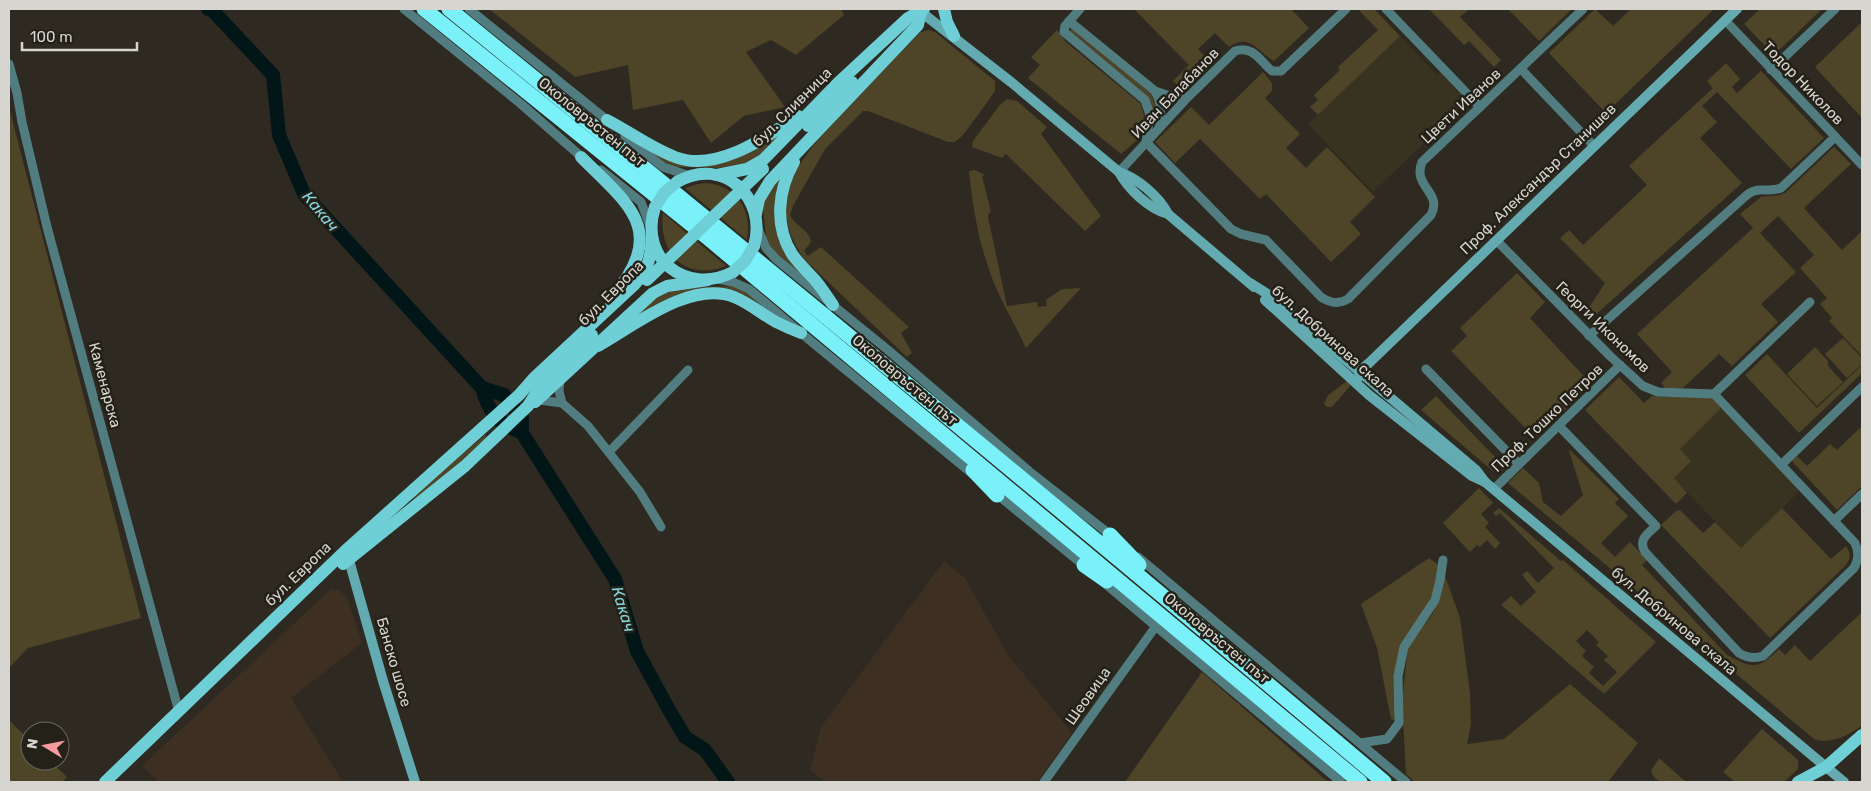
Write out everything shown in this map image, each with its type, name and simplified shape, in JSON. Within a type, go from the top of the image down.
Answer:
[{"type":"highway","name":"Околовръстен път","points":[[424,9],[708,238],[1173,624],[1360,782]]},
{"type":"highway","name":"Околовръстен път","points":[[449,9],[945,415],[1183,612],[1384,782]]},
{"type":"highway","points":[[920,415],[997,495]]},
{"type":"highway","points":[[945,415],[1030,472]]},
{"type":"highway","points":[[1110,535],[1183,612]]},
{"type":"highway","points":[[1084,565],[1173,624]]},
{"type":"main road","points":[[944,9],[947,22],[954,36]]},
{"type":"main road","name":"Проф. Александър Станишев","points":[[1360,371],[1737,9]]},
{"type":"main road","name":"бул. Добринова скала","points":[[923,10],[1118,172],[1130,176],[1163,204],[1168,214],[1250,283],[1269,295],[1449,445],[1476,470],[1485,482]]},
{"type":"main road","name":"бул. Сливница","points":[[717,175],[747,169],[763,160],[820,100],[908,18],[923,10]]},
{"type":"main road","name":"бул. Сливница","points":[[756,214],[762,192],[882,61],[918,25],[923,10]]},
{"type":"main road","name":"бул. Сливница","points":[[703,226],[852,82],[881,44]]},
{"type":"main road","name":"бул. Сливница","points":[[852,82],[882,61]]},
{"type":"main road","points":[[607,120],[677,158],[705,160],[734,152],[762,140],[820,100]]},
{"type":"main road","points":[[804,145],[782,188],[780,202],[782,230],[792,253],[833,305]]},
{"type":"main road","points":[[581,157],[624,201],[633,213],[638,223],[640,240],[633,268],[595,320]]},
{"type":"main road","points":[[717,175],[730,180],[744,191],[749,198],[756,214],[757,229],[754,246],[745,261],[733,272],[712,280],[687,277],[673,270],[661,258],[652,233],[655,207],[664,193],[677,182],[690,176],[717,175]]},
{"type":"main road","name":"бул. Европа","points":[[519,395],[542,384],[703,226]]},
{"type":"main road","name":"бул. Европа","points":[[105,782],[519,395],[534,378],[643,275],[651,253],[652,233]]},
{"type":"main road","name":"бул. Европа","points":[[114,782],[347,555],[465,466],[659,289],[677,284],[712,280]]},
{"type":"main road","name":"бул. Добринова скала","points":[[1250,283],[1266,301],[1357,385],[1472,476],[1494,489],[1844,782]]},
{"type":"main road","points":[[598,346],[672,304],[710,293],[732,296],[777,323],[801,333]]},
{"type":"main road","points":[[1344,373],[1360,371],[1357,385]]},
{"type":"main road","name":"бул. Европа","points":[[534,403],[542,384]]},
{"type":"main road","name":"Банско шосе","points":[[347,555],[415,782]]},
{"type":"main road","points":[[1815,782],[1826,767],[1862,735]]},
{"type":"main road","points":[[1798,782],[1826,767]]},
{"type":"street","points":[[404,9],[521,104],[581,157],[641,202],[652,233]]},
{"type":"street","points":[[469,9],[663,167],[690,176]]},
{"type":"street","points":[[1080,9],[1066,25],[1067,34],[1145,100],[1150,115],[1146,142]]},
{"type":"street","points":[[1386,9],[1480,107]]},
{"type":"street","name":"Цвети Иванов","points":[[1146,142],[1231,229],[1241,234],[1266,240],[1321,297],[1327,301],[1342,302],[1348,299],[1428,219],[1434,210],[1434,200],[1421,182],[1419,175],[1422,162],[1583,9]]},
{"type":"street","points":[[1771,70],[1835,9]]},
{"type":"street","name":"Иван Балабанов","points":[[1118,172],[1231,54],[1241,49],[1252,51],[1272,71],[1281,71],[1340,11]]},
{"type":"street","name":"Тодор Николов","points":[[1725,20],[1862,165]]},
{"type":"street","points":[[1066,25],[1155,91],[1176,98],[1187,98]]},
{"type":"street","name":"Каменарска","points":[[9,64],[18,93],[22,122],[47,227],[179,712]]},
{"type":"street","points":[[1521,69],[1594,146]]},
{"type":"street","points":[[1155,91],[1161,110],[1159,128]]},
{"type":"street","points":[[1589,336],[1748,194],[1757,189],[1772,191],[1781,188],[1835,137]]},
{"type":"street","name":"Околовръстен път","points":[[757,229],[769,253],[1030,472],[1110,535],[1406,782]]},
{"type":"street","name":"Георги Икономов","points":[[1496,240],[1589,336],[1644,386],[1658,392],[1714,394]]},
{"type":"street","name":"Околовръстен път","points":[[712,280],[737,283],[749,289],[1084,565],[1341,782]]},
{"type":"street","points":[[1559,426],[1656,526],[1643,539],[1642,546],[1645,552],[1739,653],[1751,658],[1763,656],[1854,568],[1858,562],[1858,549],[1855,543],[1834,520],[1714,394],[1810,302]]},
{"type":"street","name":"Проф. Тошко Петров","points":[[1494,489],[1620,365]]},
{"type":"street","points":[[1426,369],[1519,464]]},
{"type":"street","points":[[609,452],[688,370]]},
{"type":"street","points":[[560,379],[559,391],[562,403],[588,426],[609,452],[640,492],[661,526]]},
{"type":"street","points":[[1781,465],[1862,387]]},
{"type":"street","points":[[534,403],[562,403]]},
{"type":"street","points":[[1834,520],[1862,494]]},
{"type":"street","points":[[1360,743],[1387,739],[1399,723],[1398,676],[1404,647],[1435,600],[1442,560]]},
{"type":"street","name":"Шеовица","points":[[1044,782],[1156,626]]},
{"type":"shaded area","points":[[489,9],[841,9],[844,15],[796,55],[771,40],[746,52],[785,107],[744,116],[711,143],[683,100],[633,110],[628,65],[575,77]]},
{"type":"shaded area","points":[[1134,9],[1291,9],[1309,28],[1274,61],[1249,43],[1237,43],[1229,47],[1215,33],[1198,49],[1211,63],[1183,90],[1173,81],[1189,65]]},
{"type":"shaded area","points":[[1358,9],[1374,9],[1400,36],[1318,115],[1310,107],[1318,100],[1314,95],[1340,70],[1338,67],[1378,30]]},
{"type":"shaded area","points":[[1429,9],[1469,9],[1460,17],[1501,60],[1494,67],[1469,41],[1464,45]]},
{"type":"shaded area","points":[[1508,9],[1572,9],[1539,41]]},
{"type":"shaded area","points":[[1595,9],[1613,26],[1631,9],[1714,9],[1606,113],[1549,53]]},
{"type":"shaded area","points":[[1760,9],[1822,9],[1774,55],[1744,24]]},
{"type":"shaded area","points":[[1862,22],[1862,118],[1815,67]]},
{"type":"shaded area","points":[[1072,28],[1152,95],[1158,115],[1153,115],[1148,98],[1069,32]]},
{"type":"shaded area","points":[[929,30],[935,32],[995,81],[995,91],[963,135],[955,142],[948,142],[868,111],[863,111],[825,149],[793,206],[790,215],[810,238],[811,242],[804,251],[808,256],[821,247],[909,327],[901,333],[912,353],[907,357],[805,260],[791,236],[787,220],[786,202],[796,170],[817,141],[921,32]]},
{"type":"shaded area","points":[[1057,30],[1066,42],[1141,104],[1144,116],[1141,137],[1121,154],[1028,78],[1040,65],[1031,57]]},
{"type":"shaded area","points":[[1400,36],[1437,75],[1442,71],[1469,100],[1373,192],[1308,124]]},
{"type":"shaded area","points":[[1726,63],[1740,79],[1732,87],[1737,93],[1761,71],[1824,138],[1791,169],[1717,92],[1702,106],[1717,122],[1700,138],[1742,183],[1592,318],[1586,312],[1605,283],[1560,238],[1569,230],[1583,245],[1647,185],[1629,166],[1713,88],[1707,81]]},
{"type":"shaded area","points":[[1263,72],[1272,83],[1272,91],[1265,98],[1300,134],[1286,148],[1306,168],[1327,147],[1375,197],[1350,222],[1361,234],[1331,262],[1266,194],[1260,199],[1200,139],[1175,163],[1155,142],[1191,107],[1209,125]]},
{"type":"shaded area","points":[[1007,99],[1017,101],[1047,127],[1041,134],[1101,216],[1085,231],[1006,154],[1002,158],[972,147],[973,141],[999,106]]},
{"type":"shaded area","points":[[9,107],[141,618],[28,648],[9,668]]},
{"type":"shaded area","points":[[785,128],[759,159],[733,168],[671,167],[658,160],[635,139],[699,165]]},
{"type":"shaded area","points":[[1834,147],[1851,164],[1804,208],[1842,250],[1862,231],[1862,356],[1829,321],[1832,318],[1820,304],[1827,298],[1800,268],[1814,255],[1778,216],[1760,233],[1796,272],[1761,304],[1778,322],[1732,366],[1719,354],[1683,388],[1665,388],[1661,383],[1672,372],[1637,334],[1753,228],[1740,214],[1761,197],[1785,193]]},
{"type":"shaded area","points":[[975,170],[985,175],[982,176],[991,212],[988,214],[988,217],[1007,306],[1037,302],[1038,307],[1047,306],[1046,300],[1062,289],[1081,288],[1026,348],[998,291],[984,255],[969,171]]},
{"type":"shaded area","points":[[783,171],[778,225],[812,283],[776,256],[767,245],[763,209],[764,200]]},
{"type":"shaded area","points":[[706,183],[727,189],[740,202],[745,210],[747,219],[747,240],[685,188]]},
{"type":"shaded area","points":[[663,213],[726,266],[711,270],[698,270],[687,267],[677,260],[670,252],[665,240]]},
{"type":"shaded area","points":[[1517,273],[1545,302],[1530,318],[1591,384],[1535,438],[1451,351],[1467,336],[1460,328]]},
{"type":"shaded area","points":[[731,286],[742,289],[776,316],[727,291],[623,325],[655,295],[681,288]]},
{"type":"shaded area","points":[[1843,338],[1862,358],[1862,364],[1847,378],[1825,354]]},
{"type":"shaded area","points":[[1815,347],[1828,361],[1828,366],[1843,382],[1817,406],[1787,374]]},
{"type":"shaded area","points":[[1767,354],[1817,408],[1862,365],[1862,373],[1799,433],[1745,375]]},
{"type":"shaded area","points":[[1619,377],[1644,403],[1652,396],[1712,398],[1721,408],[1680,449],[1691,461],[1674,478],[1687,493],[1676,504],[1585,410]]},
{"type":"shaded area","points":[[1347,381],[1351,385],[1332,407],[1327,407],[1324,404],[1328,395]]},
{"type":"shaded area","points":[[1436,396],[1497,459],[1502,455],[1510,463],[1501,472],[1494,472],[1421,410]]},
{"type":"shaded area","points":[[1721,408],[1800,491],[1741,548],[1673,478],[1691,461],[1679,449]]},
{"type":"shaded area","points":[[1862,426],[1862,486],[1837,510],[1792,461],[1797,456],[1807,466],[1830,444],[1837,450]]},
{"type":"shaded area","points":[[485,435],[487,436],[479,445],[453,469],[415,498],[412,497]]},
{"type":"shaded area","points":[[1570,450],[1619,499],[1615,503],[1628,516],[1601,543],[1615,557],[1630,542],[1647,560],[1642,565],[1727,655],[1743,663],[1755,665],[1765,661],[1779,649],[1785,655],[1795,645],[1810,661],[1862,612],[1862,725],[1840,738],[1826,741],[1814,739],[1508,483],[1523,468],[1539,483],[1543,502],[1561,516],[1583,495]]},
{"type":"shaded area","points":[[1479,488],[1493,503],[1481,514],[1489,523],[1485,527],[1500,543],[1495,549],[1487,540],[1480,547],[1477,545],[1470,552],[1443,523]]},
{"type":"shaded area","points":[[1499,508],[1561,561],[1563,560],[1656,642],[1604,694],[1501,605],[1511,596],[1521,606],[1536,592],[1522,575],[1527,571],[1538,583],[1554,568],[1500,513],[1496,516],[1493,513]],"holes":[[[1587,630],[1599,642],[1596,645],[1608,656],[1604,660],[1617,672],[1603,686],[1589,673],[1594,667],[1582,656],[1586,651],[1576,641]]]},
{"type":"shaded area","points":[[1782,508],[1831,559],[1846,546],[1850,556],[1845,566],[1770,638],[1661,525],[1676,511],[1680,510],[1703,533],[1715,522],[1741,548]]},
{"type":"shaded area","points":[[1429,558],[1439,565],[1435,589],[1423,613],[1400,646],[1395,671],[1394,720],[1391,719],[1377,648],[1361,604]]},
{"type":"shaded area","points":[[944,561],[965,578],[1008,655],[1072,733],[1037,782],[825,782],[810,770],[821,727]]},
{"type":"shaded area","points":[[1444,573],[1460,618],[1470,693],[1471,724],[1467,744],[1504,739],[1570,684],[1638,743],[1608,782],[1415,782],[1406,774],[1402,701],[1408,647],[1433,613],[1439,600]]},
{"type":"shaded area","points":[[331,589],[338,590],[347,597],[362,643],[291,698],[343,782],[159,782],[142,766]]},
{"type":"shaded area","points":[[1202,672],[1328,782],[1125,782]]},
{"type":"shaded area","points":[[9,720],[20,731],[20,771],[61,771],[67,777],[62,782],[9,782]]},
{"type":"shaded area","points":[[1762,729],[1798,760],[1798,769],[1784,782],[1735,782],[1723,772]]},
{"type":"shaded area","points":[[1659,758],[1686,782],[1665,783],[1653,776],[1651,771]]},
{"type":"waterway","name":"Какач","points":[[208,9],[213,11],[273,75],[279,135],[304,194],[482,388],[491,410],[501,422],[522,432]]},
{"type":"waterway","name":"Какач","points":[[482,388],[504,395],[522,419],[522,432],[524,436],[615,579],[637,651],[668,708],[685,737],[705,750],[728,782]]}]
